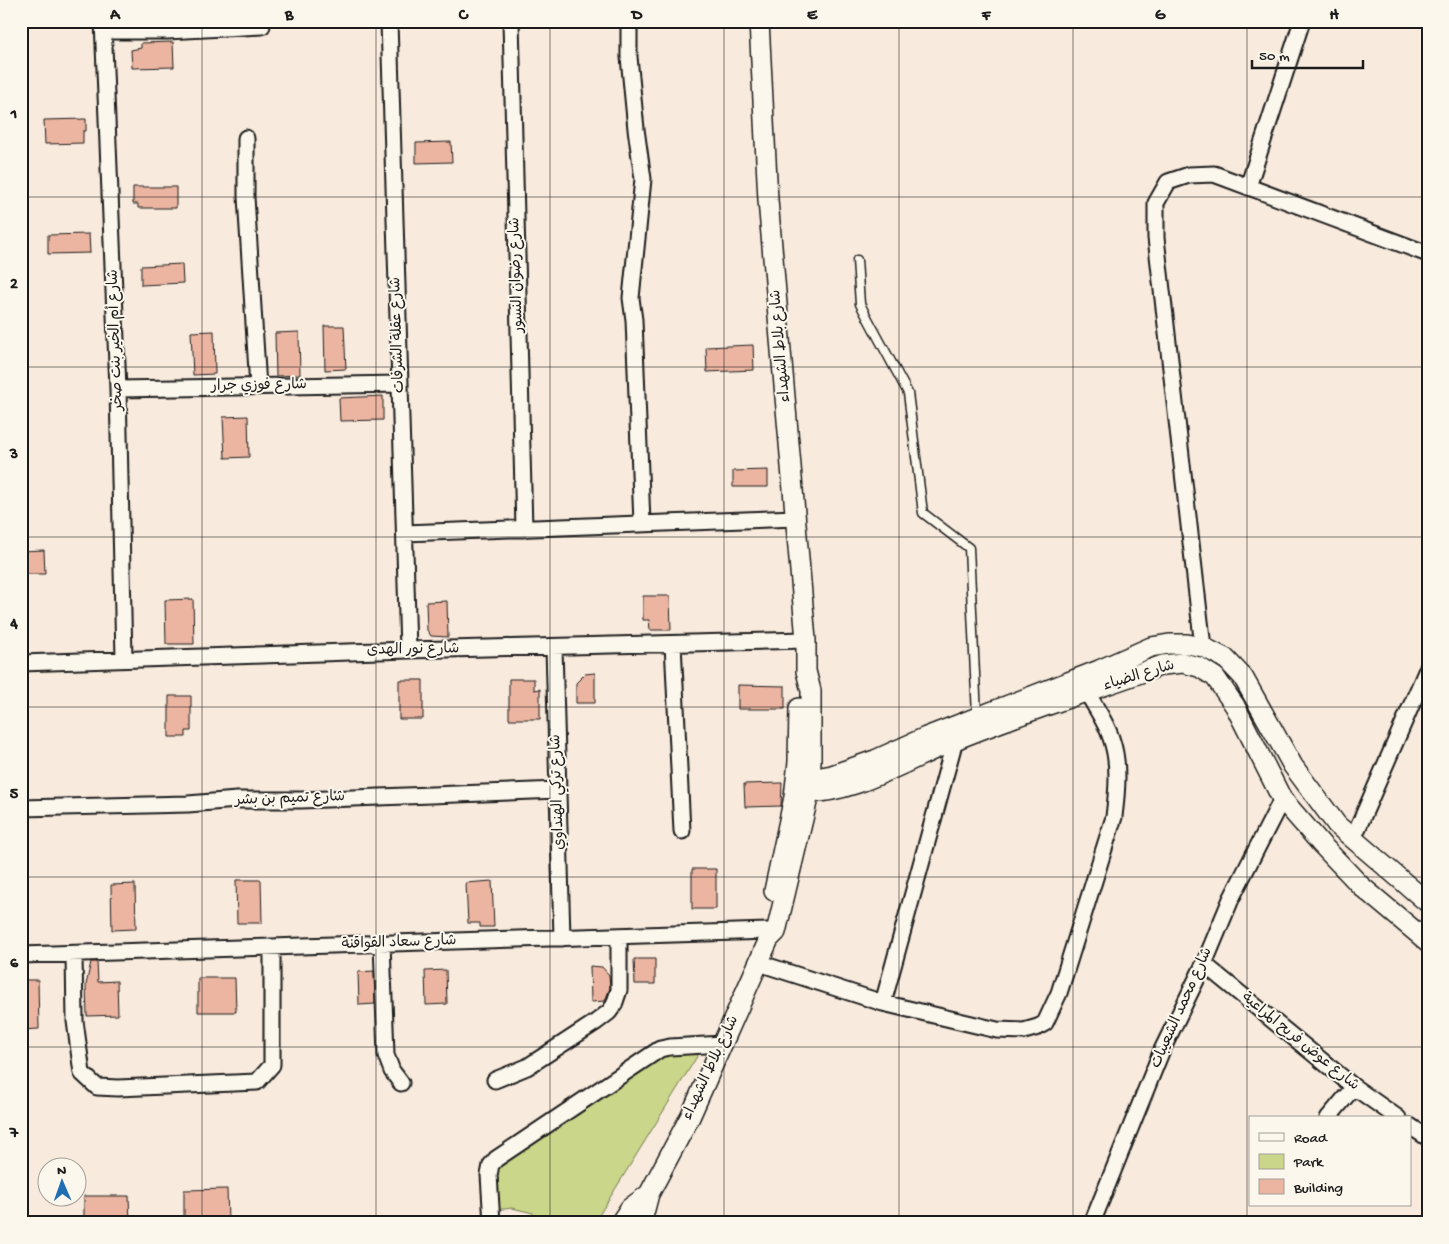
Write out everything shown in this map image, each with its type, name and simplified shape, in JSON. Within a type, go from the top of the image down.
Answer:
[{"type":"street","name":"شارع عقلة الشرفات","points":[[389,21],[408,650]]},
{"type":"street","name":"شارع رضوان النسور","points":[[511,21],[524,529]]},
{"type":"street","points":[[629,21],[629,57],[643,179],[631,298],[634,320],[642,523]]},
{"type":"street","name":"شارع بلاط الشهداء","points":[[638,1223],[644,1213],[649,1194],[690,1117],[771,934],[776,879],[803,786],[812,691],[806,671],[806,640],[768,200],[759,21]]},
{"type":"street","points":[[1248,187],[1302,21]]},
{"type":"street","points":[[103,26],[167,30],[262,26]]},
{"type":"street","name":"شارع أم الخير بنت صخر","points":[[103,26],[118,389],[124,659]]},
{"type":"street","points":[[246,138],[246,197],[258,386]]},
{"type":"street","points":[[1203,647],[1156,238],[1156,203],[1168,182],[1189,175],[1214,174],[1428,254]]},
{"type":"street","name":"شارع فوزي جرار","points":[[118,389],[399,384]]},
{"type":"street","points":[[405,533],[796,518]]},
{"type":"street","name":"شارع نور الهدى","points":[[21,663],[408,650],[806,640]]},
{"type":"street","points":[[673,644],[682,831]]},
{"type":"street","name":"شارع الضياء","points":[[803,786],[875,760],[926,737],[1099,670],[1151,647],[1187,644],[1203,647],[1225,658],[1243,677],[1293,766],[1337,825],[1428,903]]},
{"type":"street","name":"شارع تركي الهنداوي","points":[[554,647],[562,938]]},
{"type":"street","name":"شارع الضياء","points":[[803,786],[828,792],[885,772],[955,740],[1164,666],[1183,663],[1199,667],[1214,677],[1225,690],[1282,798],[1322,845],[1361,886],[1428,942]]},
{"type":"street","points":[[1354,838],[1428,667]]},
{"type":"street","points":[[758,963],[883,1003],[997,1030],[1024,1031],[1045,1023],[1059,994],[1114,816],[1117,787],[1116,759],[1111,737],[1088,692]]},
{"type":"street","points":[[883,1003],[955,740]]},
{"type":"street","name":"شارع تميم بن بشر","points":[[21,808],[188,804],[237,800],[301,800],[558,790]]},
{"type":"street","name":"شارع محمد الشعيبات","points":[[1097,1220],[1162,1050],[1204,964],[1231,899],[1282,798]]},
{"type":"street","name":"شارع سعاد القواقنة","points":[[21,955],[619,936],[771,934]]},
{"type":"street","points":[[495,1080],[527,1067],[609,1012],[614,1005],[619,990],[619,936]]},
{"type":"street","points":[[382,943],[386,1055],[392,1070],[401,1083]]},
{"type":"street","points":[[74,954],[75,1021],[82,1074],[96,1087],[118,1088],[257,1082],[272,1065],[272,948]]},
{"type":"street","name":"شارع عوض فريح المراعية","points":[[1204,964],[1354,1087],[1395,1116]]},
{"type":"street","points":[[492,1223],[490,1175],[491,1165],[496,1159],[660,1049],[723,1044]]},
{"type":"street","points":[[1330,1116],[1354,1087]]},
{"type":"street","points":[[1412,1127],[1428,1138]]},
{"type":"street","name":"شارع بلاط الشهداء","points":[[620,1223],[630,1208],[649,1194]]},
{"type":"lane","points":[[857,260],[860,304],[908,393],[923,513],[969,548],[977,718]]},
{"type":"green space","points":[[662,1050],[701,1050],[598,1217],[592,1223],[530,1223],[533,1213],[512,1208],[496,1210],[494,1169]]},
{"type":"building","points":[[173,42],[174,67],[132,68],[131,50],[141,48],[141,43]]},
{"type":"building","points":[[86,119],[83,143],[45,144],[44,120]]},
{"type":"building","points":[[451,142],[452,162],[416,163],[416,143]]},
{"type":"building","points":[[133,187],[176,187],[176,208],[138,208],[138,204],[133,204]]},
{"type":"building","points":[[89,234],[90,253],[48,254],[48,235]]},
{"type":"building","points":[[182,264],[183,283],[141,285],[141,266]]},
{"type":"building","points":[[324,326],[344,326],[346,369],[325,370]]},
{"type":"building","points":[[214,331],[215,374],[193,375],[191,332]]},
{"type":"building","points":[[299,332],[300,375],[276,376],[275,333]]},
{"type":"building","points":[[753,345],[754,370],[707,372],[706,347]]},
{"type":"building","points":[[383,396],[383,420],[340,421],[339,398]]},
{"type":"building","points":[[248,416],[249,457],[225,458],[223,417]]},
{"type":"building","points":[[768,470],[768,487],[733,487],[733,471]]},
{"type":"building","points":[[44,550],[45,574],[21,574],[21,551]]},
{"type":"building","points":[[643,596],[670,596],[671,630],[650,630],[649,620],[643,620]]},
{"type":"building","points":[[193,599],[194,644],[166,644],[165,600]]},
{"type":"building","points":[[447,601],[448,637],[431,636],[427,630],[426,602]]},
{"type":"building","points":[[595,673],[595,703],[576,703],[576,683],[585,674]]},
{"type":"building","points":[[509,679],[534,679],[534,690],[540,689],[540,719],[509,719]]},
{"type":"building","points":[[399,680],[423,680],[423,719],[399,719]]},
{"type":"building","points":[[738,685],[785,686],[785,709],[738,709]]},
{"type":"building","points":[[169,696],[191,696],[191,731],[186,731],[186,737],[169,737]]},
{"type":"building","points":[[782,783],[781,806],[745,807],[744,784]]},
{"type":"building","points":[[692,869],[716,869],[716,909],[692,909]]},
{"type":"building","points":[[236,880],[261,880],[262,923],[237,923]]},
{"type":"building","points":[[492,881],[494,927],[480,927],[480,923],[468,923],[466,883]]},
{"type":"building","points":[[135,884],[136,929],[112,930],[111,885]]},
{"type":"building","points":[[634,959],[655,959],[655,984],[635,984]]},
{"type":"building","points":[[91,962],[97,962],[98,982],[117,981],[118,1015],[87,1016],[86,985]]},
{"type":"building","points":[[590,966],[602,967],[609,975],[610,988],[605,1001],[591,1002]]},
{"type":"building","points":[[446,970],[447,1004],[426,1005],[425,971]]},
{"type":"building","points":[[374,971],[375,1004],[359,1005],[358,972]]},
{"type":"building","points":[[198,978],[235,978],[236,1012],[198,1012]]},
{"type":"building","points":[[21,980],[38,980],[39,1029],[21,1030]]},
{"type":"building","points":[[227,1189],[228,1220],[184,1221],[184,1190]]},
{"type":"building","points":[[88,1196],[129,1196],[130,1223],[84,1223],[84,1206],[88,1206]]}]
